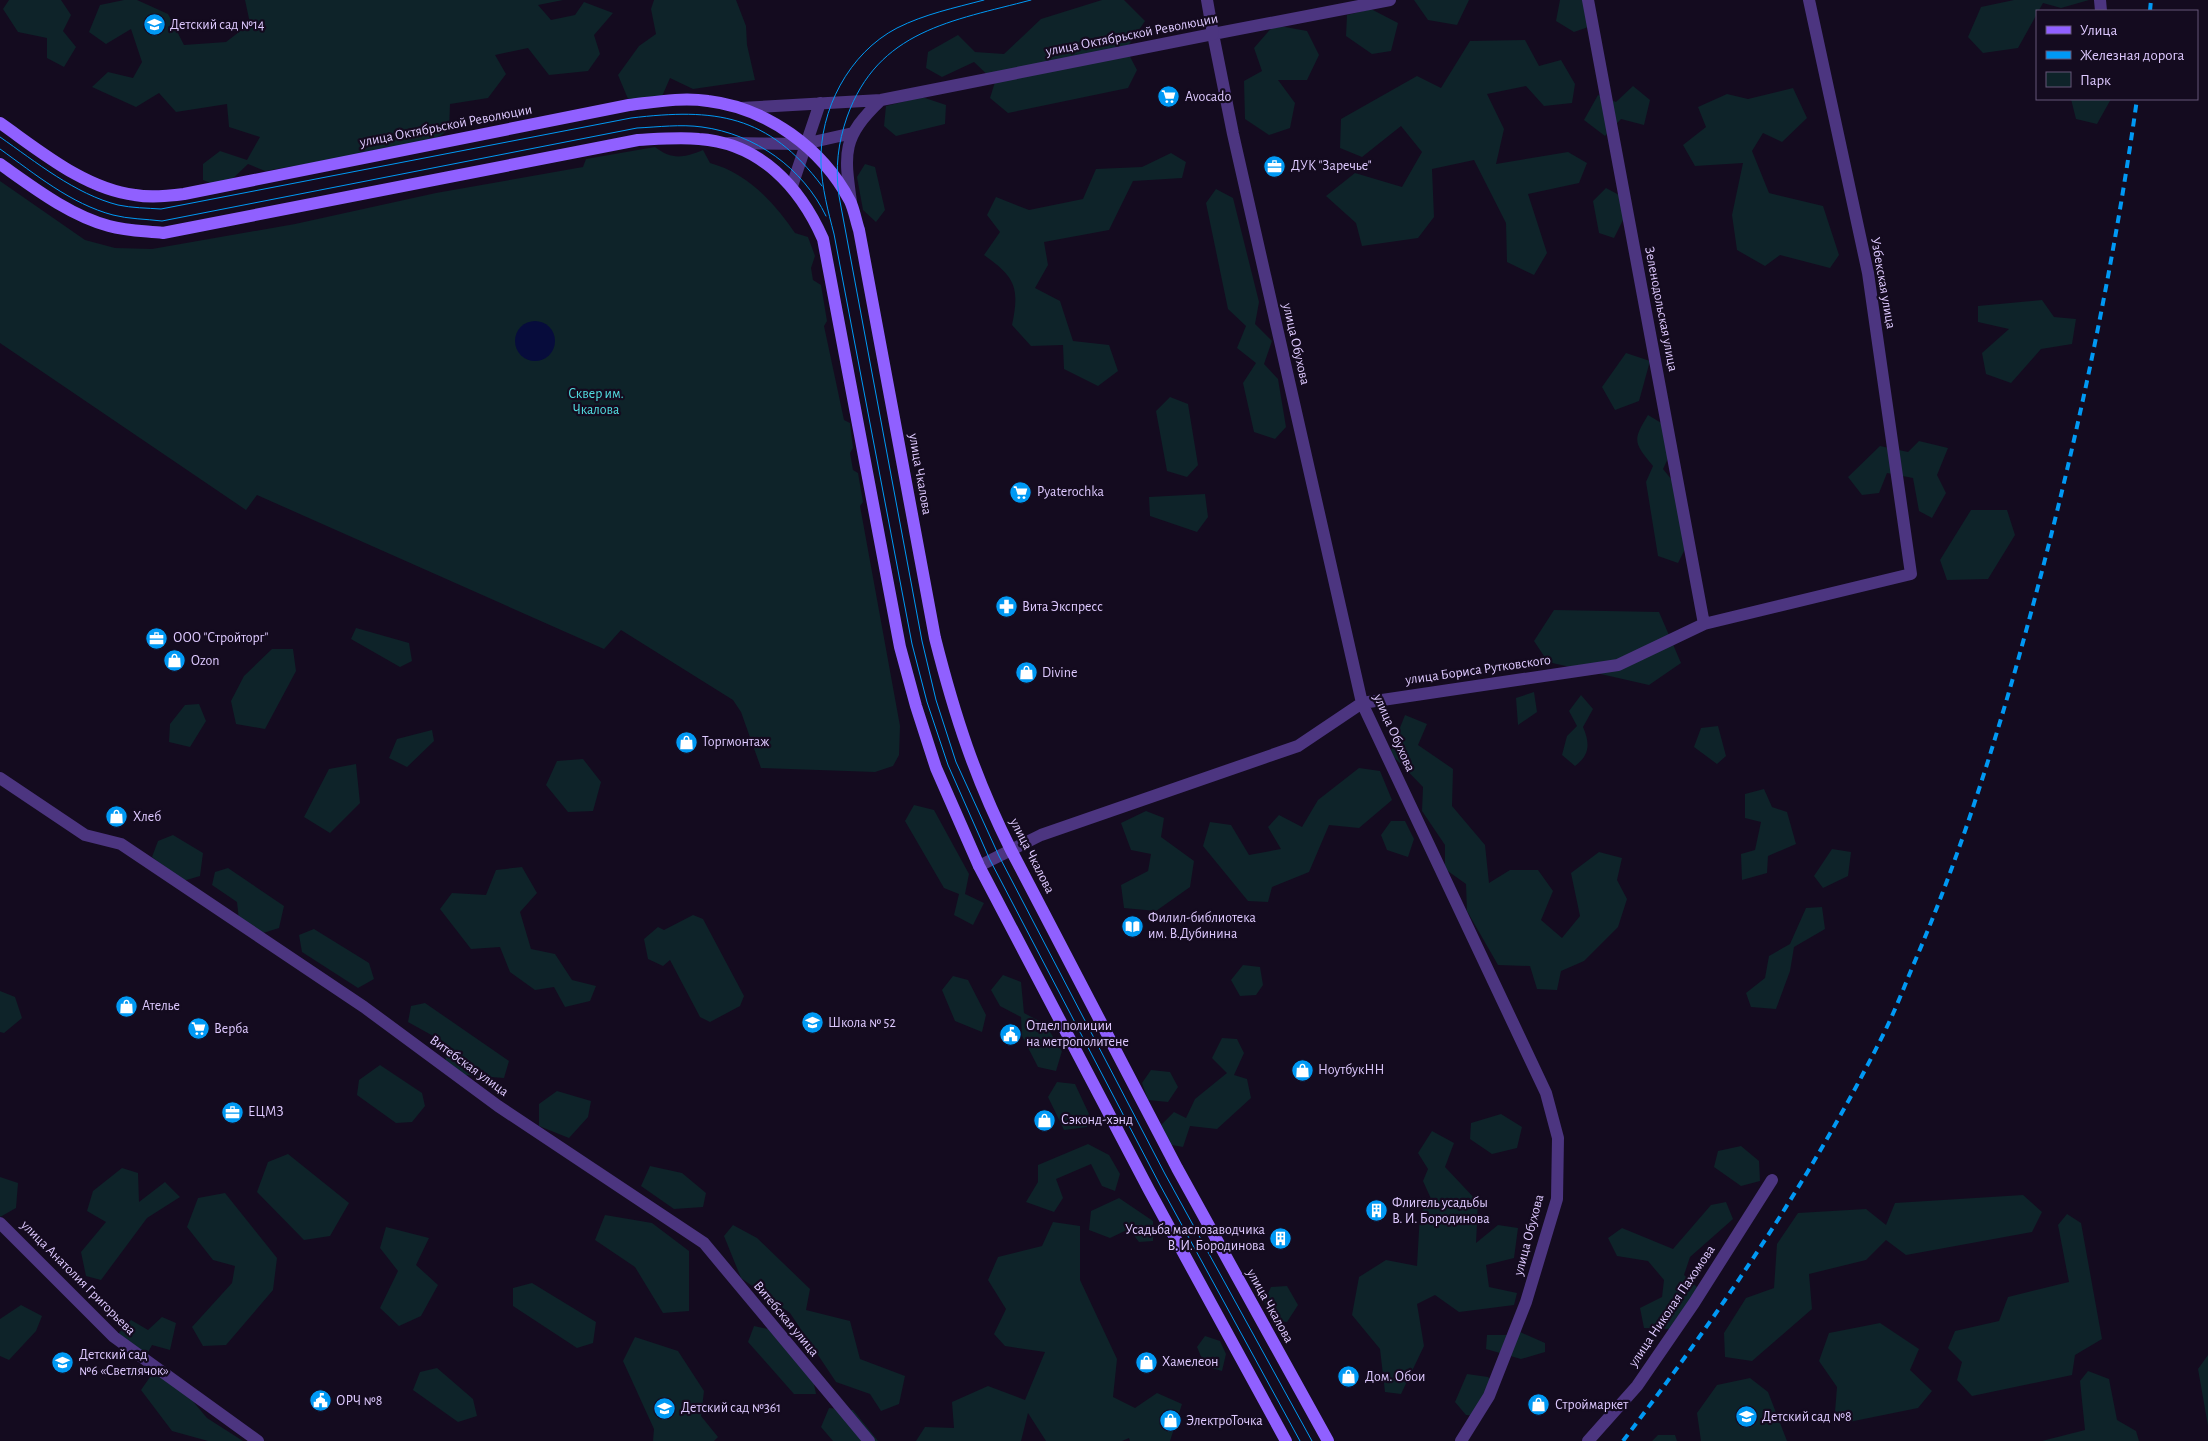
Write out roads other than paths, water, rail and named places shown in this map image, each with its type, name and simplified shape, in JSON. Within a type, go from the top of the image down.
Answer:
[{"type":"main road","name":"улица Октябрьской Революции","points":[[0,123],[58,162],[95,183],[119,192],[160,197],[194,192],[629,105],[675,99],[708,101],[741,108],[775,122],[804,144],[836,180],[851,202],[859,230]]},
{"type":"main road","points":[[0,164],[63,207],[90,220],[111,227],[163,233],[638,140],[700,139],[723,143],[763,161],[792,186],[812,216],[823,239],[900,647],[936,768],[979,866],[1149,1190],[1286,1441]]},
{"type":"main road","name":"улица Чкалова","points":[[859,230],[922,571],[942,667],[969,758],[1011,850],[1177,1168],[1328,1441]]},
{"type":"street","name":"улица Обухова","points":[[1207,0],[1235,143],[1362,703],[1546,1093],[1558,1138],[1556,1198],[1526,1302],[1490,1396],[1461,1441]]},
{"type":"street","name":"улица Октябрьской Революции","points":[[741,108],[881,100],[1390,0]]},
{"type":"street","name":"Зеленодольская улица","points":[[1588,0],[1704,624]]},
{"type":"street","name":"Узбекская улица","points":[[1809,0],[1868,273],[1911,574]]},
{"type":"street","points":[[851,202],[846,166],[847,146],[862,118],[881,100]]},
{"type":"street","points":[[792,186],[804,144],[820,103]]},
{"type":"street","points":[[723,143],[804,144],[853,133]]},
{"type":"street","name":"улица Бориса Рутковского","points":[[979,866],[1041,835],[1298,746],[1362,703],[1618,665],[1704,624],[1911,574]]},
{"type":"street","name":"Витебская улица","points":[[0,778],[85,836],[120,844],[364,1007],[498,1106],[704,1243],[869,1441]]},
{"type":"street","name":"улица Николая Пахомова","points":[[1588,1441],[1636,1386],[1694,1303],[1772,1180]]},
{"type":"street","name":"улица Анатолия Григорьева","points":[[0,1223],[114,1338],[258,1441]]},
{"type":"tram line","points":[[984,0],[908,23],[880,39],[865,52],[840,85],[825,123],[822,144],[821,164],[824,191],[834,234],[912,644],[927,702],[948,765],[990,860],[1160,1185],[1300,1441]]},
{"type":"tram line","points":[[1031,0],[946,23],[898,47],[878,65],[861,88],[847,117],[839,146],[837,166],[839,196],[922,641],[936,700],[956,762],[999,856],[1165,1174],[1312,1441]]},
{"type":"tram line","points":[[0,137],[42,167],[86,193],[118,205],[161,209],[631,118],[689,114],[714,116],[738,121],[760,130],[781,144],[802,162],[822,186]]},
{"type":"tram line","points":[[0,149],[40,178],[83,204],[119,216],[162,221],[637,128],[694,126],[722,131],[741,137],[775,156],[804,183],[826,216]]},
{"type":"railway","points":[[2150,10],[2151,0]]},
{"type":"railway","points":[[1623,1441],[1729,1294],[1795,1193],[1826,1141],[1887,1027],[1942,895],[1993,746],[2053,529],[2101,315],[2137,100]]},
{"type":"place","name":"Детский сад №14","points":[[154,25]]},
{"type":"place","name":"Avocado","points":[[1169,97]]},
{"type":"place","name":"ДУК \"Заречье\"","points":[[1275,166]]},
{"type":"place","name":"Pyaterochka","points":[[1021,492]]},
{"type":"place","name":"Вита Экспресс","points":[[1006,607]]},
{"type":"place","name":"ООО \"Стройторг\"","points":[[157,638]]},
{"type":"place","name":"Ozon","points":[[175,661]]},
{"type":"place","name":"Divine","points":[[1026,673]]},
{"type":"place","name":"Торгмонтаж","points":[[686,742]]},
{"type":"place","name":"Хлеб","points":[[117,817]]},
{"type":"place","name":"Филил-библиотека им. В.Дубинина","points":[[1132,926]]},
{"type":"place","name":"Ателье","points":[[126,1006]]},
{"type":"place","name":"Школа № 52","points":[[812,1023]]},
{"type":"place","name":"Верба","points":[[198,1029]]},
{"type":"place","name":"Отдел полиции на метрополитене","points":[[1010,1034]]},
{"type":"place","name":"НоутбукНН","points":[[1302,1070]]},
{"type":"place","name":"ЕЦМЗ","points":[[232,1112]]},
{"type":"place","name":"Сэконд-хэнд","points":[[1045,1120]]},
{"type":"place","name":"Флигель усадьбы В. И. Бородинова","points":[[1376,1211]]},
{"type":"place","name":"Усадьба маслозаводчика В. И. Бородинова","points":[[1281,1238]]},
{"type":"place","name":"Хамелеон","points":[[1146,1362]]},
{"type":"place","name":"Детский сад №6 «Светлячок»","points":[[63,1363]]},
{"type":"place","name":"Дом. Обои","points":[[1349,1377]]},
{"type":"place","name":"ОРЧ №8","points":[[320,1401]]},
{"type":"place","name":"Строймаркет","points":[[1539,1405]]},
{"type":"place","name":"Детский сад №361","points":[[665,1408]]},
{"type":"place","name":"Детский сад №8","points":[[1746,1417]]},
{"type":"place","name":"ЭлектроТочка","points":[[1170,1421]]},
{"type":"park label","name":"Сквер им. Чкалова","points":[[596,402]]}]
